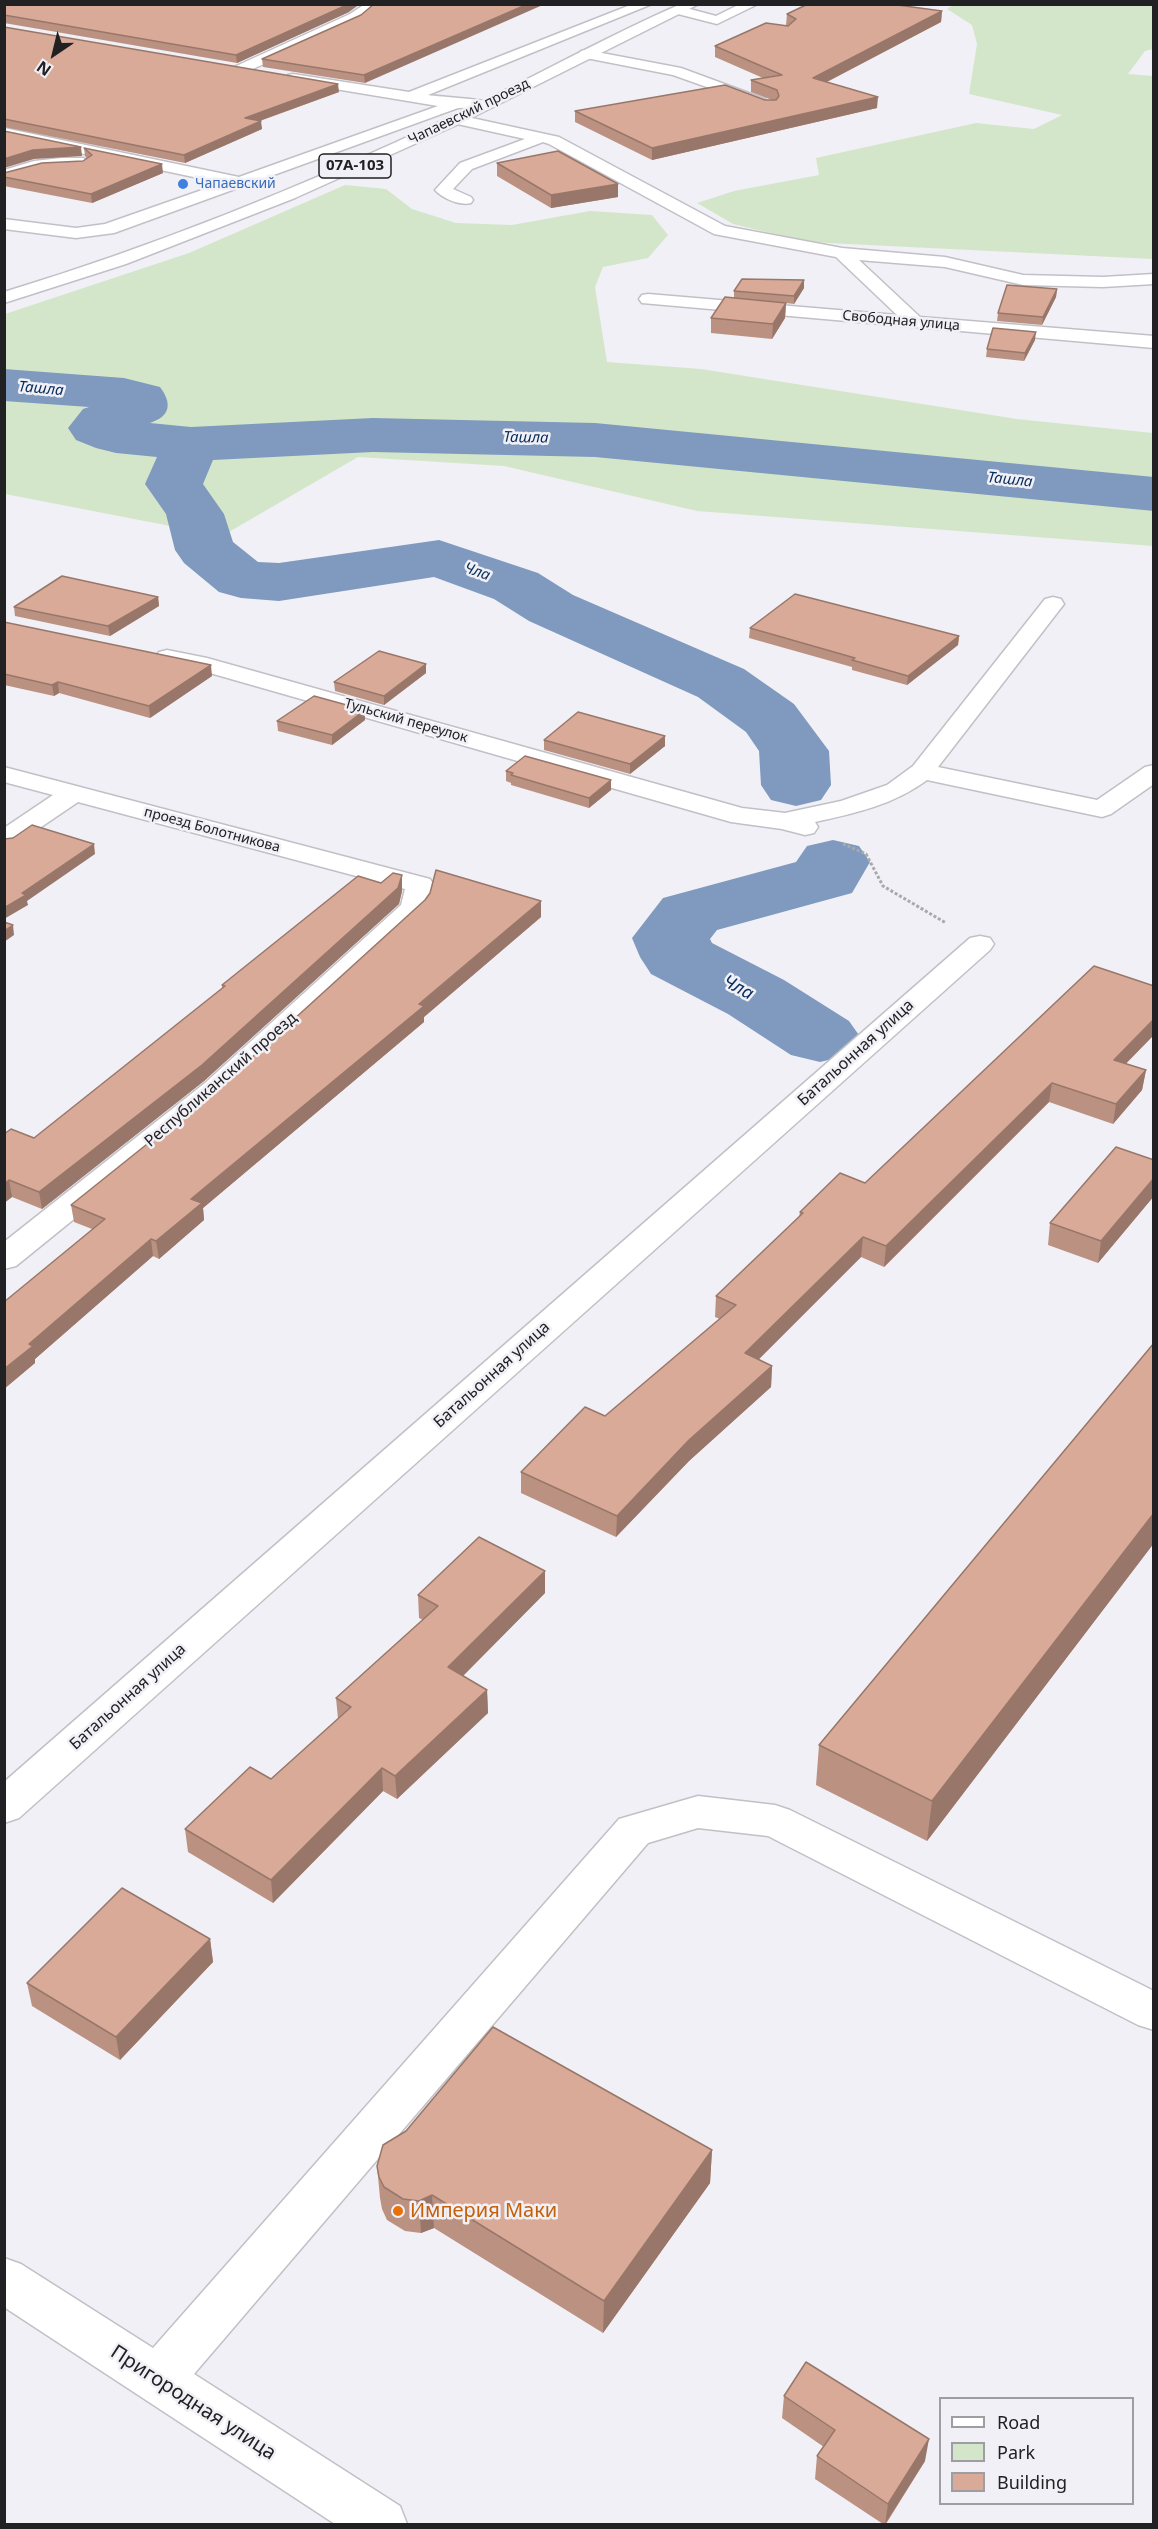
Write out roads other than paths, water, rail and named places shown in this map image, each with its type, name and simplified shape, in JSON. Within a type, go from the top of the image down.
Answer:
[{"type":"street","points":[[375,4],[355,17],[233,69],[410,97],[541,138],[554,140],[720,230],[842,253],[945,262],[1023,280],[1103,282],[1154,279]]},
{"type":"street","points":[[410,97],[646,4]]},
{"type":"street","points":[[717,20],[752,4]]},
{"type":"street","points":[[686,7],[717,20],[740,24]]},
{"type":"street","name":"Чапаевский проезд","points":[[4,298],[117,262],[306,188],[457,112],[488,104],[686,7]]},
{"type":"street","points":[[586,54],[676,71],[770,106]]},
{"type":"street","points":[[4,224],[56,232],[94,232],[239,181],[457,112]]},
{"type":"street","points":[[4,132],[178,170],[239,181],[306,188]]},
{"type":"street","points":[[465,200],[443,190],[466,166],[541,138]]},
{"type":"street","points":[[4,176],[30,166],[55,161],[178,170]]},
{"type":"street","points":[[842,253],[915,322]]},
{"type":"street","name":"Свободная улица","points":[[648,299],[1154,342]]},
{"type":"street","name":"Тульский переулок","points":[[140,651],[207,665],[740,816],[795,824],[896,790],[922,771],[1053,604]]},
{"type":"street","points":[[922,771],[1102,809],[1154,772]]},
{"type":"street","name":"проезд Болотникова","points":[[4,774],[420,885]]},
{"type":"street","points":[[4,840],[72,794]]},
{"type":"street","name":"Республиканский проезд","points":[[4,1259],[216,1089],[414,908],[420,885]]},
{"type":"street","name":"Батальонная улица","points":[[4,1807],[980,944]]},
{"type":"street","points":[[157,2379],[634,1831],[698,1812],[775,1821],[1154,2012]]},
{"type":"street","name":"Пригородная улица","points":[[4,2280],[381,2524]]},
{"type":"waterway","name":"Ташла","points":[[4,385],[124,394],[141,398],[141,408],[102,421],[96,428],[116,436],[191,444]]},
{"type":"waterway","name":"Ташла","points":[[191,444],[373,435],[595,440],[1154,494]]},
{"type":"waterway","name":"Чла","points":[[191,444],[174,484],[195,514],[205,550],[241,579],[279,582],[439,558],[516,586],[551,608],[721,683],[770,718],[794,751],[796,785]]},
{"type":"waterway","name":"Чла","points":[[820,1038],[756,997],[679,957],[671,938],[690,914],[826,877],[833,862]]},
{"type":"place","name":"Чапаевский","points":[[183,184]]},
{"type":"place","name":"Империя Маки","points":[[398,2211]]}]
